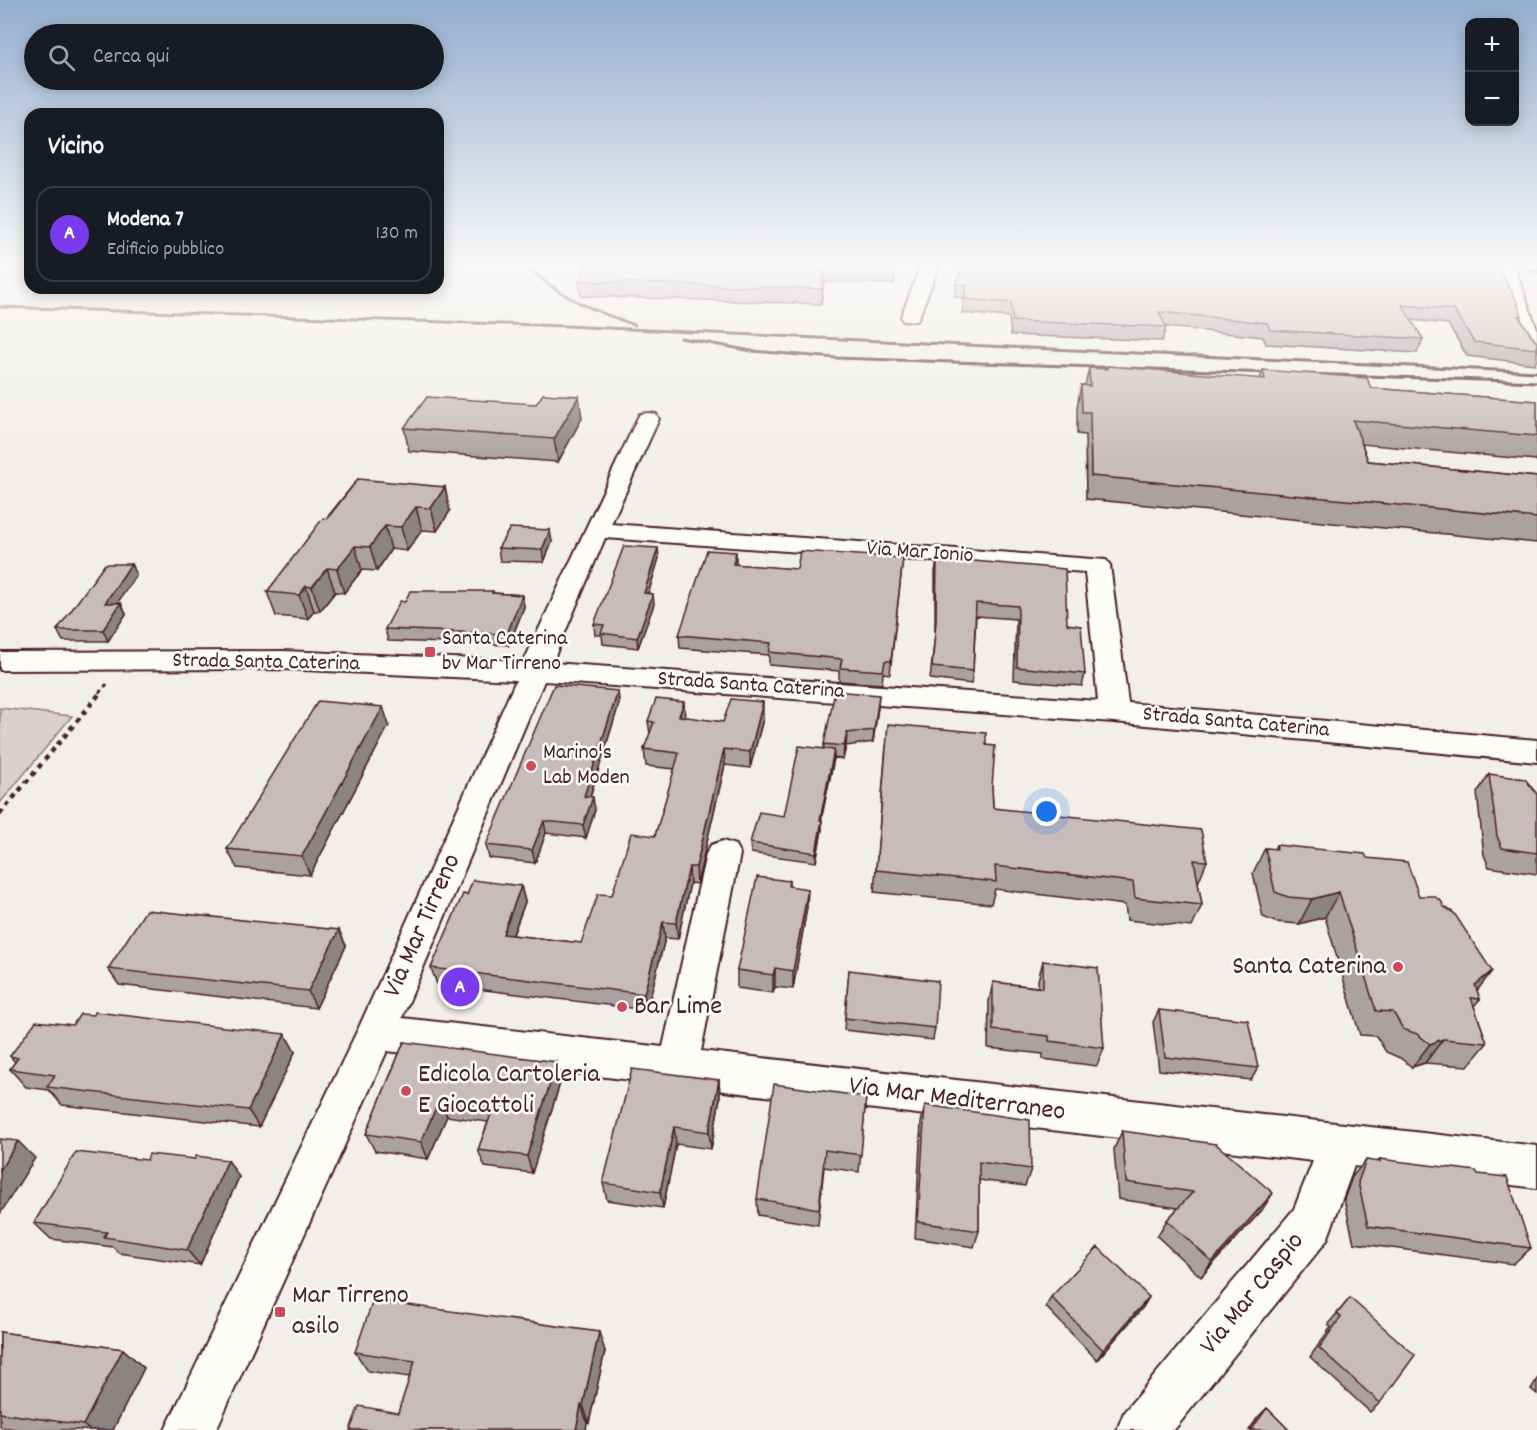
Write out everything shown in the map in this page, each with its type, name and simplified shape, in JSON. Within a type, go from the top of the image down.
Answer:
[{"type":"street","points":[[1528,330],[1533,344],[1537,345]]},
{"type":"street","name":"Via Mar Tirreno","points":[[190,1430],[376,1032],[596,530],[648,419]]},
{"type":"street","name":"Via Mar Ionio","points":[[596,530],[1097,565],[1114,712]]},
{"type":"street","name":"Strada Santa Caterina","points":[[0,661],[283,660],[534,671],[1114,712],[1537,751]]},
{"type":"street","points":[[678,1068],[723,854]]},
{"type":"street","name":"Via Mar Mediterraneo","points":[[376,1032],[1537,1167]]},
{"type":"street","name":"Via Mar Caspio","points":[[1142,1430],[1311,1224],[1340,1145]]},
{"type":"path","points":[[0,814],[126,662]]},
{"type":"shaded area","points":[[0,708],[72,716],[0,803]]},
{"type":"building","points":[[1270,330],[1417,330],[1423,339]]},
{"type":"building","points":[[1466,330],[1528,330],[1537,343],[1537,349],[1474,342]]},
{"type":"building","points":[[1107,366],[1265,379],[1263,370],[1367,378],[1371,388],[1537,401],[1537,436],[1353,420],[1368,461],[1537,477],[1537,518],[1091,476],[1090,412],[1082,412],[1081,385],[1090,386],[1089,368],[1107,369]]},
{"type":"building","points":[[543,394],[579,396],[554,439],[404,428],[427,397],[536,404]]},
{"type":"building","points":[[358,479],[445,487],[431,508],[416,507],[401,527],[385,526],[370,547],[355,546],[337,569],[327,568],[312,587],[306,586],[299,595],[267,592],[323,518],[327,519]]},
{"type":"building","points":[[510,528],[550,530],[542,550],[498,548]]},
{"type":"building","points":[[624,546],[658,548],[644,593],[653,594],[637,638],[601,633],[604,625],[594,624]]},
{"type":"building","points":[[707,550],[736,552],[733,564],[797,569],[800,551],[903,558],[891,661],[885,661],[883,671],[840,668],[842,659],[769,652],[771,643],[679,635]]},
{"type":"building","points":[[937,560],[1065,569],[1067,624],[1081,626],[1085,674],[1017,667],[1018,606],[976,603],[973,671],[932,667],[936,621]]},
{"type":"building","points":[[105,564],[131,564],[105,603],[121,603],[103,630],[57,630]]},
{"type":"building","points":[[410,591],[493,591],[492,593],[522,595],[507,634],[385,629],[400,601],[405,602]]},
{"type":"building","points":[[554,685],[618,691],[584,796],[593,797],[583,825],[544,821],[532,850],[486,845]]},
{"type":"building","points":[[835,691],[879,695],[874,730],[847,733],[844,746],[824,744]]},
{"type":"building","points":[[656,699],[684,702],[679,716],[723,722],[731,699],[763,702],[750,752],[724,749],[696,867],[689,867],[676,923],[663,922],[644,994],[431,968],[463,894],[467,895],[473,880],[521,886],[503,934],[581,943],[598,894],[612,895],[631,833],[655,836],[679,753],[644,749],[654,722],[648,721]]},
{"type":"building","points":[[318,701],[383,707],[302,856],[227,849]]},
{"type":"building","points":[[888,724],[986,733],[986,745],[995,746],[993,808],[1201,830],[1207,861],[1194,860],[1202,905],[1135,898],[1133,882],[995,866],[996,882],[876,870]]},
{"type":"building","points":[[799,746],[834,750],[816,853],[750,843],[759,812],[784,816]]},
{"type":"building","points":[[1489,774],[1525,779],[1537,794],[1537,853],[1502,848],[1497,836]]},
{"type":"building","name":"Santa Caterina","points":[[1276,845],[1365,854],[1367,858],[1407,862],[1419,896],[1434,896],[1454,913],[1492,971],[1475,985],[1480,999],[1471,998],[1487,1043],[1443,1039],[1430,1044],[1417,1034],[1403,1029],[1393,1012],[1376,1011],[1339,892],[1312,899],[1288,897],[1275,892],[1265,848],[1277,849]]},
{"type":"building","points":[[757,877],[789,881],[788,886],[808,889],[793,971],[775,968],[773,975],[737,970]]},
{"type":"building","points":[[146,910],[339,930],[308,991],[108,969]]},
{"type":"building","points":[[1043,961],[1098,968],[1104,1048],[1049,1041],[1049,1036],[993,1030],[993,982],[1043,988]]},
{"type":"building","points":[[849,970],[938,981],[935,1028],[845,1018]]},
{"type":"building","points":[[1159,1010],[1248,1020],[1258,1068],[1165,1057]]},
{"type":"building","points":[[95,1012],[285,1034],[248,1110],[47,1087],[55,1075],[10,1069],[18,1058],[10,1056],[36,1021],[73,1025],[80,1014],[94,1015]]},
{"type":"building","points":[[404,1042],[557,1062],[527,1156],[478,1150],[494,1106],[440,1098],[421,1142],[366,1134]]},
{"type":"building","points":[[632,1069],[719,1080],[709,1132],[674,1127],[660,1192],[603,1183]]},
{"type":"building","points":[[774,1084],[866,1097],[861,1155],[825,1150],[819,1209],[757,1199]]},
{"type":"building","points":[[925,1105],[1030,1120],[1031,1169],[979,1162],[979,1231],[918,1222]]},
{"type":"building","points":[[1122,1131],[1216,1144],[1273,1193],[1212,1262],[1167,1220],[1193,1192],[1126,1182]]},
{"type":"building","points":[[0,1139],[18,1141],[0,1170]]},
{"type":"building","points":[[76,1152],[147,1160],[149,1154],[228,1160],[187,1250],[104,1237],[107,1232],[34,1223]]},
{"type":"building","points":[[1380,1159],[1507,1177],[1531,1248],[1368,1226],[1358,1182],[1366,1160],[1380,1162]]},
{"type":"building","points":[[1098,1247],[1149,1297],[1103,1350],[1051,1297]]},
{"type":"building","points":[[1350,1298],[1415,1355],[1380,1403],[1319,1348],[1341,1317],[1337,1314]]},
{"type":"building","points":[[373,1300],[599,1332],[576,1430],[350,1430],[359,1406],[398,1413],[415,1361],[355,1352]]},
{"type":"building","points":[[0,1332],[123,1349],[83,1425],[0,1413]]},
{"type":"building","points":[[1267,1408],[1289,1430],[1251,1430]]},
{"type":"railway","points":[[644,330],[1537,372]]},
{"type":"railway","points":[[681,338],[752,351],[837,358],[1537,382]]},
{"type":"place","name":"Santa Caterina bv Mar Tirreno","points":[[430,652]]},
{"type":"place","name":"Marino's Lab Moden","points":[[531,766]]},
{"type":"place","name":"Santa Caterina","points":[[1398,967]]},
{"type":"place","name":"Modena 7","points":[[460,987]]},
{"type":"place","name":"Bar Lime","points":[[622,1007]]},
{"type":"place","name":"Edicola Cartoleria E Giocattoli","points":[[406,1091]]},
{"type":"place","name":"Mar Tirreno asilo","points":[[280,1312]]}]
